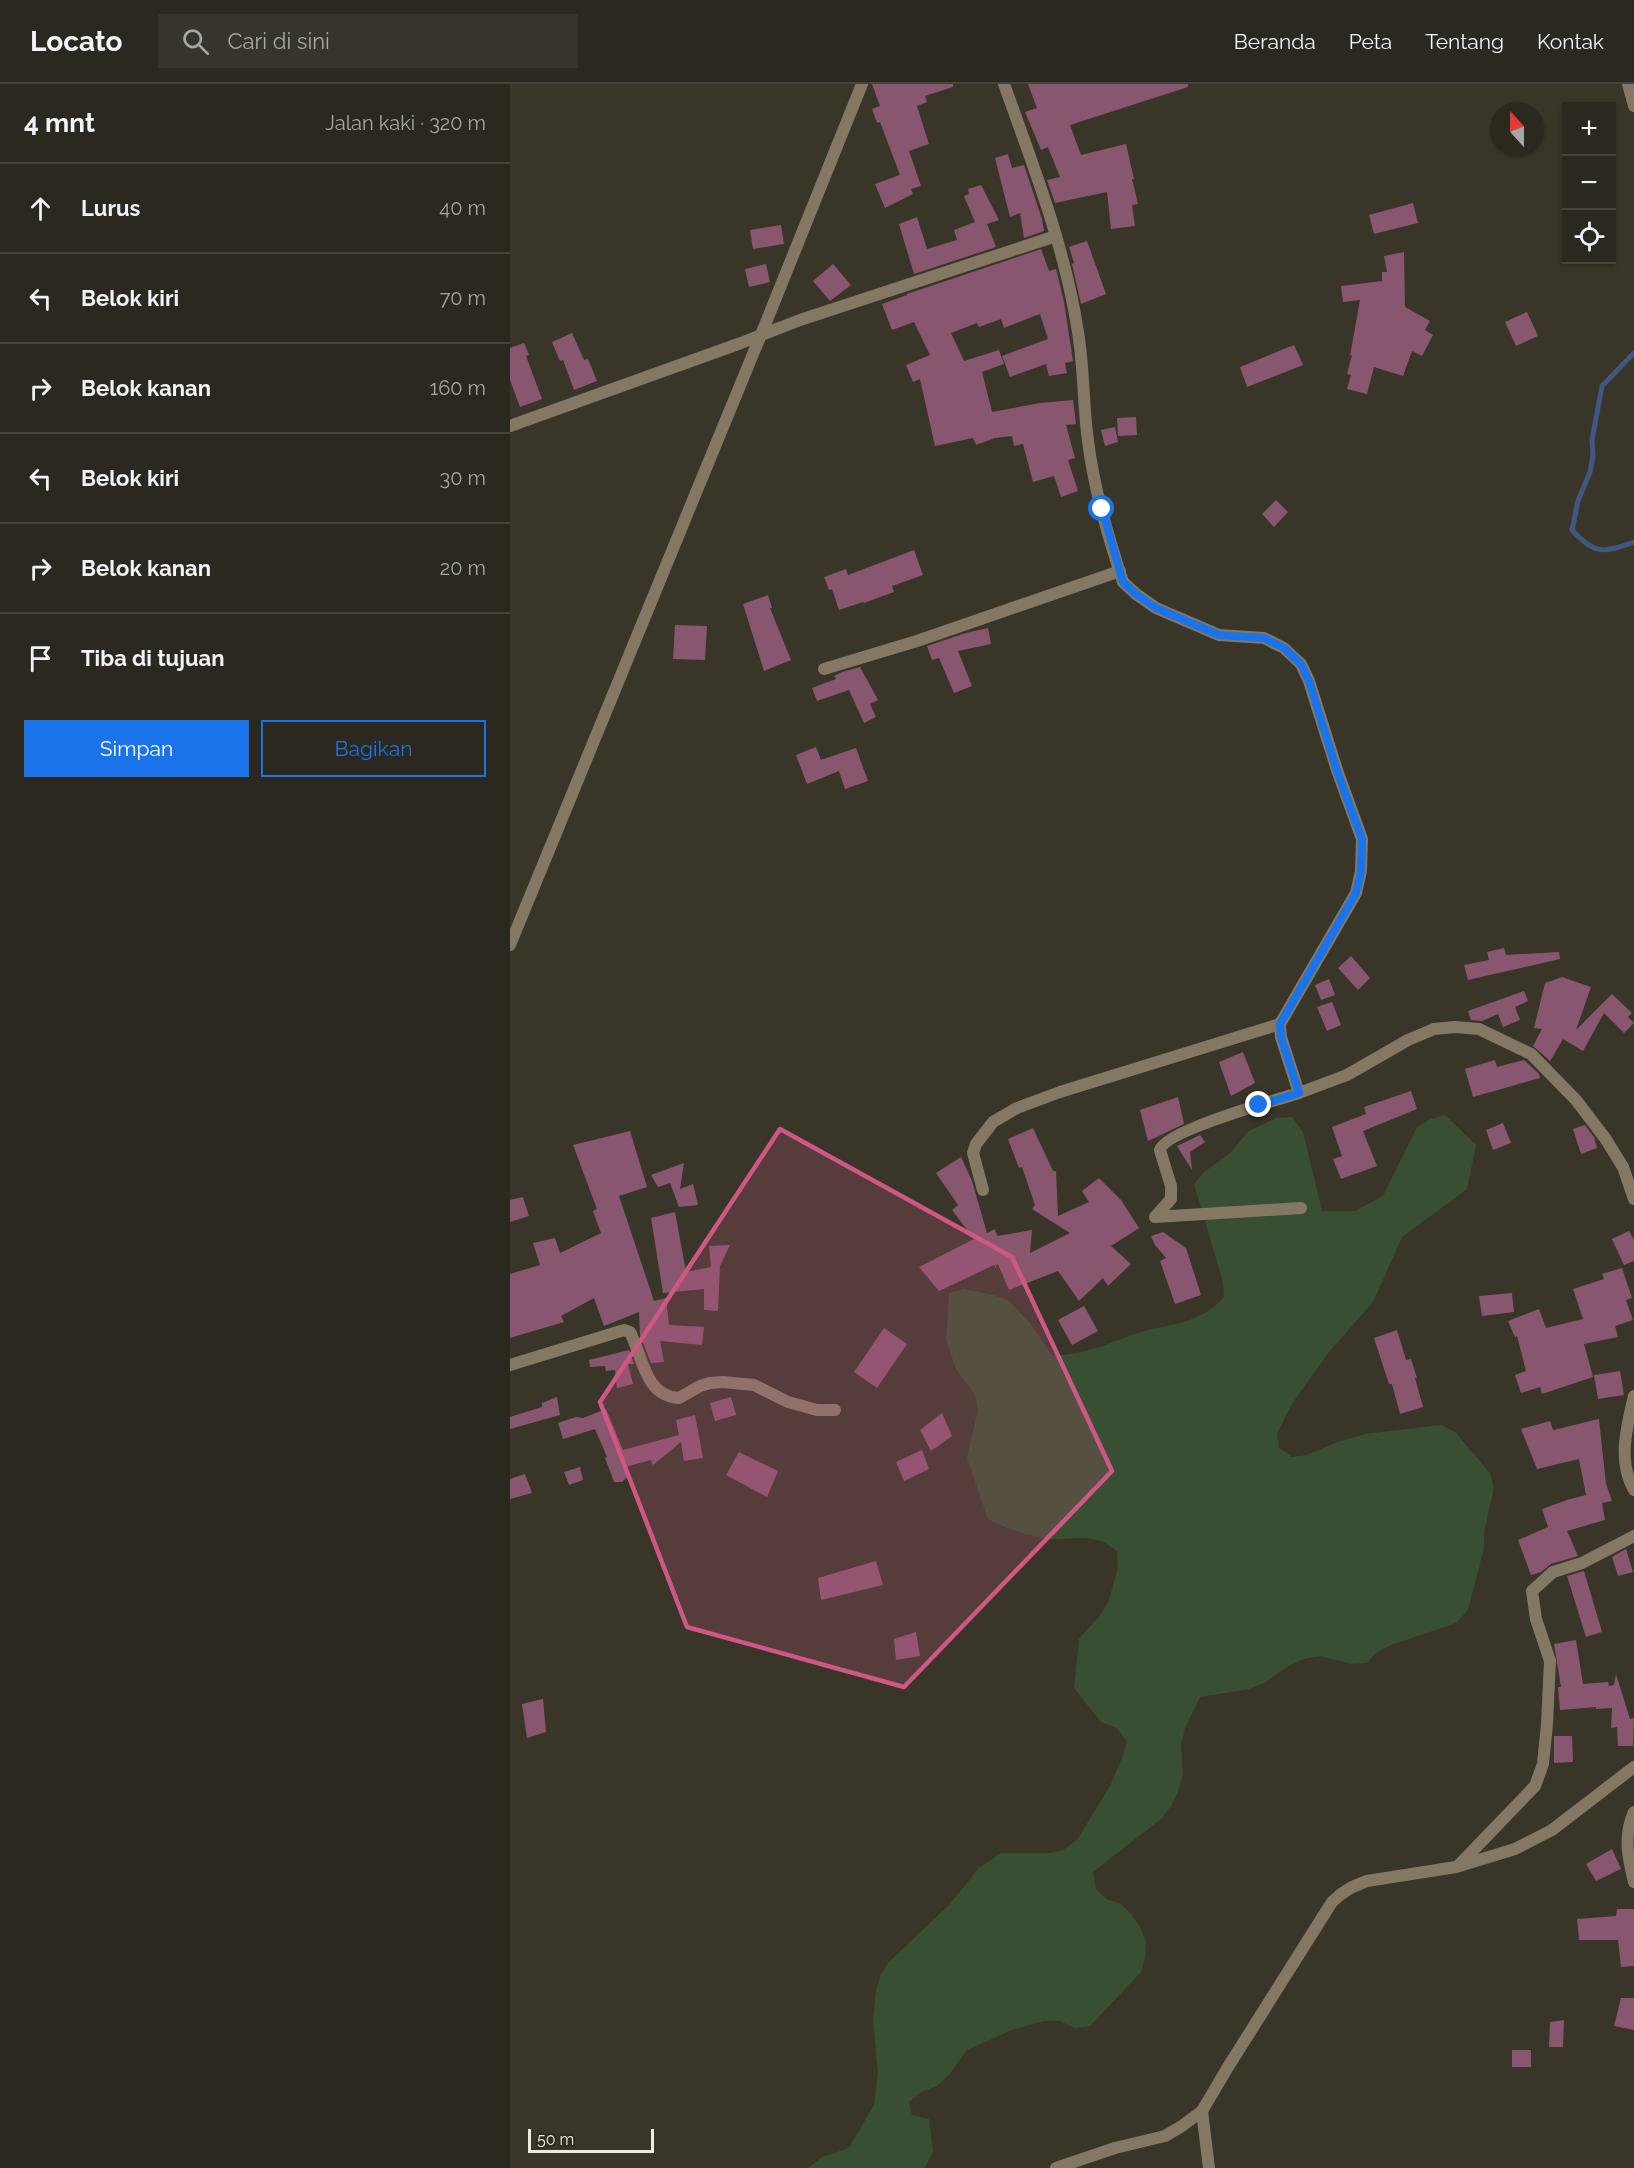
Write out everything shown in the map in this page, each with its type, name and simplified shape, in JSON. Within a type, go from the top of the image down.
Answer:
[{"type":"street","points":[[510,945],[862,84]]},
{"type":"street","points":[[1004,84],[1056,236],[1078,332],[1093,474],[1123,582],[1136,594],[1166,613],[1219,635],[1264,638],[1284,648],[1301,664],[1309,681],[1337,771],[1362,839],[1362,862],[1356,893],[1280,1024],[1281,1037],[1299,1093]]},
{"type":"street","points":[[1628,84],[1634,106]]},
{"type":"street","points":[[510,426],[721,351],[760,334],[1056,236]]},
{"type":"street","points":[[824,669],[917,641],[1120,571]]},
{"type":"street","points":[[983,1190],[973,1153],[976,1144],[993,1122],[1017,1108],[1060,1092],[1280,1024]]},
{"type":"street","points":[[1301,1208],[1155,1217],[1171,1199],[1171,1186],[1160,1150],[1166,1141],[1207,1123],[1347,1076],[1408,1040],[1434,1029],[1455,1027],[1479,1029],[1531,1054],[1576,1100],[1605,1138],[1623,1167],[1634,1198]]},
{"type":"street","points":[[510,1365],[593,1338],[628,1330],[650,1381],[662,1395],[679,1398],[710,1383],[744,1384],[754,1385],[788,1402],[817,1410],[835,1410]]},
{"type":"street","points":[[1634,1396],[1624,1449],[1629,1482],[1634,1490]]},
{"type":"street","points":[[1456,1867],[1534,1786],[1543,1764],[1550,1661],[1536,1619],[1532,1591],[1553,1572],[1582,1563],[1634,1536]]},
{"type":"street","points":[[1056,2168],[1115,2148],[1164,2136],[1202,2111],[1332,1902],[1341,1893],[1367,1881],[1456,1867],[1515,1849],[1552,1830],[1634,1767]]},
{"type":"street","points":[[1634,1812],[1627,1844],[1627,1855],[1634,1882]]},
{"type":"street","points":[[1202,2111],[1209,2168]]},
{"type":"highlighted area","points":[[780,1129],[1012,1257],[1112,1471],[904,1687],[687,1627],[600,1402]]},
{"type":"green space","points":[[1445,1115],[1476,1145],[1467,1189],[1402,1237],[1373,1302],[1329,1352],[1291,1405],[1277,1434],[1279,1448],[1292,1457],[1307,1455],[1365,1434],[1441,1425],[1455,1432],[1490,1473],[1494,1488],[1484,1532],[1484,1548],[1468,1610],[1456,1623],[1391,1645],[1377,1652],[1367,1663],[1351,1664],[1321,1656],[1304,1659],[1290,1665],[1264,1683],[1249,1689],[1200,1697],[1185,1728],[1181,1745],[1183,1775],[1171,1806],[1161,1819],[1093,1872],[1096,1889],[1106,1899],[1121,1904],[1140,1927],[1146,1942],[1141,1972],[1090,2026],[1075,2028],[1060,2021],[1044,2021],[1012,2030],[967,2050],[949,2075],[937,2086],[921,2092],[909,2102],[912,2115],[929,2119],[933,2151],[925,2168],[808,2168],[822,2157],[849,2148],[874,2105],[878,2073],[873,2021],[876,1990],[881,1974],[889,1962],[950,1904],[979,1868],[1001,1853],[1049,1853],[1063,1850],[1077,1840],[1110,1786],[1127,1742],[1117,1728],[1101,1722],[1074,1688],[1079,1639],[1101,1614],[1109,1600],[1118,1567],[1117,1551],[1095,1539],[1039,1537],[988,1519],[967,1458],[978,1410],[975,1395],[956,1369],[946,1340],[949,1293],[964,1289],[1008,1300],[1030,1323],[1052,1355],[1086,1351],[1141,1332],[1196,1318],[1206,1313],[1224,1297],[1223,1282],[1194,1184],[1204,1172],[1229,1154],[1249,1131],[1276,1118],[1292,1117],[1303,1132],[1322,1211],[1355,1211],[1383,1196],[1417,1127],[1431,1119]]},
{"type":"building","points":[[872,84],[953,84],[953,87],[925,96],[927,102],[917,106],[929,144],[909,151],[921,186],[911,189],[913,194],[885,208],[875,184],[900,175],[880,122],[877,123],[872,109],[880,106]]},
{"type":"building","points":[[1028,84],[1188,84],[1188,87],[1070,125],[1081,155],[1126,144],[1138,204],[1132,205],[1135,226],[1111,229],[1107,192],[1055,203],[1047,180],[1060,177],[1048,147],[1041,150],[1025,112],[1037,108]]},
{"type":"building","points":[[1008,154],[1012,168],[1024,165],[1042,219],[1044,231],[1024,238],[1020,213],[1010,217],[995,158]]},
{"type":"building","points":[[981,185],[999,220],[987,224],[996,247],[914,274],[899,224],[917,217],[927,249],[957,240],[954,230],[975,222],[964,196],[969,194],[968,189]]},
{"type":"building","points":[[1413,203],[1418,223],[1374,234],[1369,215]]},
{"type":"building","points":[[781,225],[784,244],[753,249],[750,230]]},
{"type":"building","points":[[1087,241],[1106,294],[1081,304],[1069,247]]},
{"type":"building","points":[[1041,249],[1049,271],[1056,269],[1064,302],[1073,361],[1065,363],[1067,373],[1049,376],[1046,364],[1010,377],[1002,356],[1048,339],[1040,314],[1004,328],[1001,319],[979,327],[977,323],[951,333],[964,361],[999,350],[1004,364],[982,372],[992,412],[1040,403],[1073,400],[1076,424],[1066,425],[1075,458],[1068,460],[1078,491],[1061,497],[1054,476],[1033,482],[1023,444],[1014,446],[1012,436],[995,438],[976,445],[973,438],[935,446],[920,379],[913,382],[906,365],[930,355],[914,322],[892,330],[882,304]]},
{"type":"building","points":[[1404,252],[1405,307],[1430,321],[1425,330],[1433,335],[1422,356],[1412,351],[1403,376],[1374,367],[1367,394],[1347,389],[1351,375],[1347,374],[1360,300],[1343,302],[1341,286],[1382,281],[1382,272],[1387,272],[1384,256]]},
{"type":"building","points":[[766,264],[770,282],[749,287],[745,269]]},
{"type":"building","points":[[833,264],[851,285],[830,301],[813,281]]},
{"type":"building","points":[[1527,312],[1538,336],[1516,346],[1505,322]]},
{"type":"building","points":[[572,333],[584,360],[588,359],[597,381],[574,390],[563,360],[560,361],[552,342]]},
{"type":"building","points":[[524,343],[529,355],[526,356],[542,399],[520,407],[510,380],[510,348]]},
{"type":"building","points":[[1294,345],[1303,365],[1247,387],[1240,367]]},
{"type":"building","points":[[1136,417],[1137,435],[1118,436],[1117,418]]},
{"type":"building","points":[[1115,427],[1118,442],[1105,446],[1101,430]]},
{"type":"building","points":[[1276,500],[1288,512],[1274,527],[1262,514]]},
{"type":"building","points":[[914,550],[923,575],[892,586],[894,592],[839,610],[832,589],[829,590],[824,577],[846,569],[848,575]]},
{"type":"building","points":[[768,595],[772,608],[770,608],[791,660],[764,671],[743,604]]},
{"type":"building","points":[[675,625],[707,626],[705,660],[673,659]]},
{"type":"building","points":[[988,628],[991,644],[958,651],[972,686],[954,693],[939,658],[932,660],[927,646]]},
{"type":"building","points":[[860,667],[878,700],[870,704],[876,717],[864,723],[849,690],[817,701],[812,688],[836,679],[834,676],[842,672]]},
{"type":"building","points":[[816,747],[821,760],[856,748],[868,781],[845,789],[839,771],[807,784],[796,755]]},
{"type":"building","points":[[1504,948],[1506,955],[1559,952],[1560,959],[1468,980],[1464,965],[1489,960],[1487,952]]},
{"type":"building","points":[[1351,956],[1370,978],[1358,990],[1338,968]]},
{"type":"building","points":[[1562,977],[1591,987],[1576,1030],[1612,994],[1632,1013],[1628,1017],[1634,1023],[1624,1033],[1604,1013],[1583,1051],[1563,1039],[1550,1061],[1533,1046],[1542,1029],[1534,1028],[1545,983]]},
{"type":"building","points":[[1329,979],[1335,995],[1321,1000],[1315,985]]},
{"type":"building","points":[[1524,991],[1528,1001],[1515,1007],[1520,1020],[1503,1027],[1498,1014],[1482,1021],[1471,1020],[1468,1011]]},
{"type":"building","points":[[1332,1002],[1341,1025],[1327,1031],[1317,1007]]},
{"type":"building","points":[[1243,1052],[1255,1083],[1231,1096],[1219,1062]]},
{"type":"building","points":[[1495,1060],[1497,1067],[1524,1060],[1539,1074],[1540,1078],[1473,1097],[1465,1069]]},
{"type":"building","points":[[1411,1091],[1417,1109],[1363,1131],[1377,1166],[1341,1179],[1333,1159],[1342,1156],[1332,1127],[1366,1114],[1364,1107]]},
{"type":"building","points":[[1178,1097],[1184,1124],[1148,1141],[1140,1110]]},
{"type":"building","points":[[1503,1123],[1511,1143],[1493,1150],[1486,1130]]},
{"type":"building","points":[[1585,1125],[1594,1137],[1597,1148],[1581,1154],[1573,1129]]},
{"type":"building","points":[[1033,1128],[1053,1171],[1056,1171],[1058,1216],[1089,1202],[1082,1191],[1099,1178],[1121,1200],[1139,1228],[1111,1246],[1131,1264],[1108,1286],[1103,1278],[1079,1301],[1058,1271],[1009,1290],[998,1264],[996,1268],[994,1265],[939,1291],[919,1267],[974,1239],[952,1210],[958,1205],[936,1173],[961,1157],[972,1181],[987,1233],[995,1229],[997,1236],[1032,1230],[1030,1253],[1070,1233],[1032,1209],[1035,1205],[1022,1167],[1019,1168],[1008,1139]]},
{"type":"building","points":[[630,1131],[647,1187],[619,1196],[654,1301],[666,1298],[669,1325],[704,1327],[702,1345],[660,1341],[664,1362],[651,1363],[640,1335],[639,1312],[604,1326],[594,1298],[561,1316],[564,1322],[510,1338],[510,1274],[540,1265],[533,1243],[555,1238],[560,1253],[601,1233],[593,1211],[597,1209],[573,1145]]},
{"type":"building","points":[[1200,1135],[1205,1142],[1190,1152],[1192,1170],[1177,1146]]},
{"type":"building","points":[[684,1163],[680,1189],[693,1184],[698,1205],[679,1207],[670,1183],[658,1187],[651,1175]]},
{"type":"building","points":[[523,1197],[529,1216],[510,1222],[510,1200]]},
{"type":"building","points":[[675,1212],[686,1272],[711,1267],[709,1246],[730,1245],[720,1266],[718,1311],[704,1310],[704,1289],[663,1293],[651,1218]]},
{"type":"building","points":[[1629,1231],[1634,1240],[1634,1261],[1624,1265],[1612,1239]]},
{"type":"building","points":[[1163,1232],[1186,1248],[1201,1295],[1175,1304],[1160,1261],[1166,1258],[1151,1236]]},
{"type":"building","points":[[1622,1268],[1632,1298],[1626,1300],[1633,1320],[1615,1326],[1618,1337],[1584,1344],[1593,1377],[1542,1394],[1540,1387],[1521,1393],[1515,1375],[1526,1371],[1517,1336],[1515,1337],[1508,1321],[1539,1309],[1546,1328],[1583,1319],[1573,1289],[1604,1279],[1602,1274]]},
{"type":"building","points":[[1512,1293],[1514,1312],[1482,1316],[1479,1296]]},
{"type":"building","points":[[1084,1306],[1098,1331],[1072,1345],[1058,1320]]},
{"type":"building","points":[[884,1328],[907,1344],[877,1388],[854,1372]]},
{"type":"building","points":[[1397,1330],[1406,1360],[1411,1359],[1423,1407],[1400,1414],[1392,1384],[1389,1384],[1374,1338]]},
{"type":"building","points":[[629,1350],[634,1364],[628,1364],[633,1384],[617,1388],[615,1370],[606,1371],[605,1366],[590,1367],[589,1360]]},
{"type":"building","points":[[1620,1371],[1624,1395],[1598,1399],[1594,1375]]},
{"type":"building","points":[[557,1397],[560,1415],[510,1429],[510,1417],[542,1407],[542,1403]]},
{"type":"building","points":[[731,1397],[736,1415],[715,1421],[710,1403]]},
{"type":"building","points":[[606,1409],[623,1450],[679,1435],[676,1420],[695,1415],[703,1458],[684,1461],[681,1442],[653,1465],[651,1460],[625,1467],[628,1476],[622,1482],[614,1482],[605,1458],[607,1457],[595,1429],[563,1439],[558,1423],[576,1417],[583,1418]]},
{"type":"building","points":[[942,1413],[952,1436],[931,1451],[920,1430]]},
{"type":"building","points":[[1599,1419],[1606,1484],[1612,1501],[1602,1503],[1605,1520],[1567,1531],[1578,1556],[1551,1564],[1541,1572],[1531,1575],[1518,1540],[1548,1527],[1542,1509],[1586,1495],[1579,1459],[1537,1469],[1521,1429],[1550,1421],[1553,1430]]},
{"type":"building","points":[[922,1450],[929,1469],[904,1481],[896,1462]]},
{"type":"building","points":[[739,1452],[778,1471],[767,1497],[726,1475]]},
{"type":"building","points":[[580,1467],[583,1480],[569,1485],[564,1472]]},
{"type":"building","points":[[525,1474],[532,1493],[510,1499],[510,1479]]},
{"type":"building","points":[[1626,1549],[1633,1572],[1618,1576],[1612,1557]]},
{"type":"building","points":[[876,1561],[883,1585],[821,1600],[818,1578]]},
{"type":"building","points":[[1584,1571],[1602,1632],[1586,1637],[1567,1576]]},
{"type":"building","points":[[916,1632],[920,1656],[896,1660],[894,1639]]},
{"type":"building","points":[[1576,1640],[1583,1684],[1608,1682],[1609,1686],[1614,1685],[1616,1674],[1630,1719],[1634,1718],[1633,1746],[1618,1746],[1617,1727],[1611,1728],[1612,1708],[1560,1710],[1558,1687],[1561,1687],[1554,1644]]},
{"type":"building","points":[[543,1699],[546,1732],[527,1738],[522,1704]]},
{"type":"building","points":[[1554,1736],[1572,1736],[1573,1762],[1554,1763]]},
{"type":"building","points":[[1612,1849],[1621,1869],[1596,1881],[1586,1864]]},
{"type":"building","points":[[1617,1909],[1634,1909],[1634,1966],[1621,1967],[1618,1940],[1579,1940],[1577,1919],[1616,1916]]},
{"type":"building","points":[[1621,1998],[1634,1998],[1634,2030],[1614,2026]]},
{"type":"building","points":[[1564,2020],[1563,2047],[1549,2047],[1550,2022]]},
{"type":"building","points":[[1512,2050],[1531,2050],[1531,2067],[1512,2067]]},
{"type":"waterway","points":[[1634,353],[1602,386],[1592,440],[1593,456],[1590,472],[1578,501],[1572,530],[1587,544],[1600,550],[1634,542]]},
{"type":"route","points":[[1102,509],[1123,582],[1136,594],[1156,608],[1219,635],[1264,638],[1284,648],[1301,664],[1309,681],[1337,771],[1362,839],[1361,872],[1356,893],[1280,1024],[1281,1037],[1299,1093],[1259,1105]]}]
